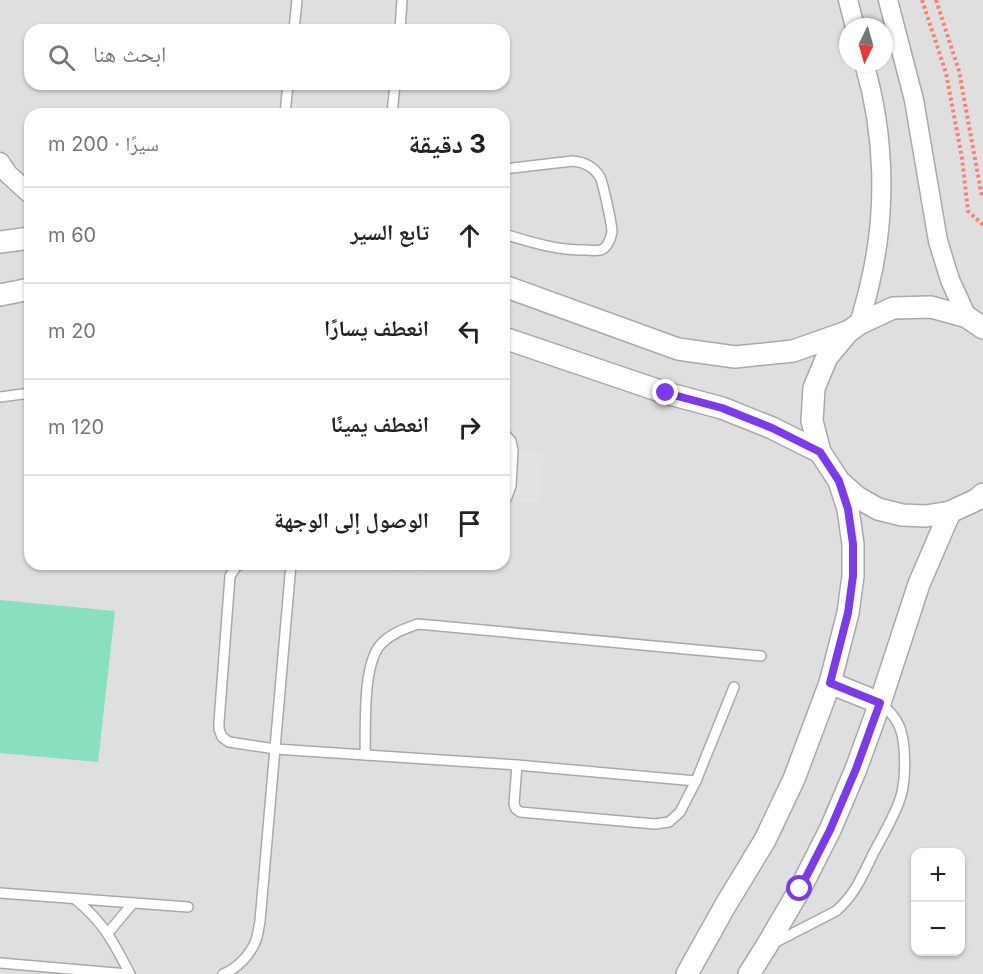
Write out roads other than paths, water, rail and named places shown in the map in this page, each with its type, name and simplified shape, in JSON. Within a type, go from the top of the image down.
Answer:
[{"type":"street","points":[[848,0],[853,18]]},
{"type":"street","points":[[888,0],[914,100],[938,241],[950,280],[975,322]]},
{"type":"street","points":[[866,72],[879,139],[881,163],[878,244],[870,284],[853,328],[827,357],[814,388],[812,421],[820,452],[839,481],[857,497],[878,509],[902,515],[926,516],[950,512],[976,500],[983,494]]},
{"type":"street","points":[[0,162],[8,174],[24,189]]},
{"type":"street","points":[[0,242],[24,239]]},
{"type":"street","points":[[510,288],[678,349],[735,357],[793,351],[853,328],[893,308],[930,306],[975,322]]},
{"type":"street","points":[[0,295],[24,291]]},
{"type":"street","points":[[510,340],[666,393],[722,408],[772,428],[820,452]]},
{"type":"street","points":[[687,974],[765,840],[794,779],[830,683],[848,613],[853,576],[853,544],[848,509],[839,481]]},
{"type":"street","points":[[749,974],[800,889],[830,830],[856,769],[880,703],[918,584],[950,512]]},
{"type":"street","points":[[830,683],[880,703]]},
{"type":"lane","points":[[295,24],[297,0]]},
{"type":"lane","points":[[400,24],[402,0]]},
{"type":"lane","points":[[286,108],[287,90]]},
{"type":"lane","points":[[393,108],[394,90]]},
{"type":"lane","points":[[510,168],[573,161],[584,162],[599,175],[603,184],[612,232],[606,247],[601,250],[570,250],[510,236]]},
{"type":"lane","points":[[0,397],[24,394]]},
{"type":"lane","points":[[510,439],[513,450],[510,489]]},
{"type":"lane","points":[[234,570],[230,576],[219,729],[222,737],[229,741],[275,748],[518,765],[696,781]]},
{"type":"lane","points":[[223,974],[245,959],[255,942],[260,921],[288,570]]},
{"type":"lane","points":[[365,754],[370,665],[380,646],[397,631],[418,624],[761,656]]},
{"type":"lane","points":[[518,765],[514,804],[520,812],[654,824],[669,822],[680,812],[696,781],[734,687]]},
{"type":"lane","points":[[766,947],[836,911],[844,904],[857,886],[896,810],[904,785],[903,744],[900,728],[892,714],[880,703]]},
{"type":"lane","points":[[0,893],[188,907]]},
{"type":"lane","points":[[75,899],[98,920],[108,933],[129,974]]},
{"type":"lane","points":[[108,933],[133,903]]},
{"type":"lane","points":[[0,963],[129,974]]}]
